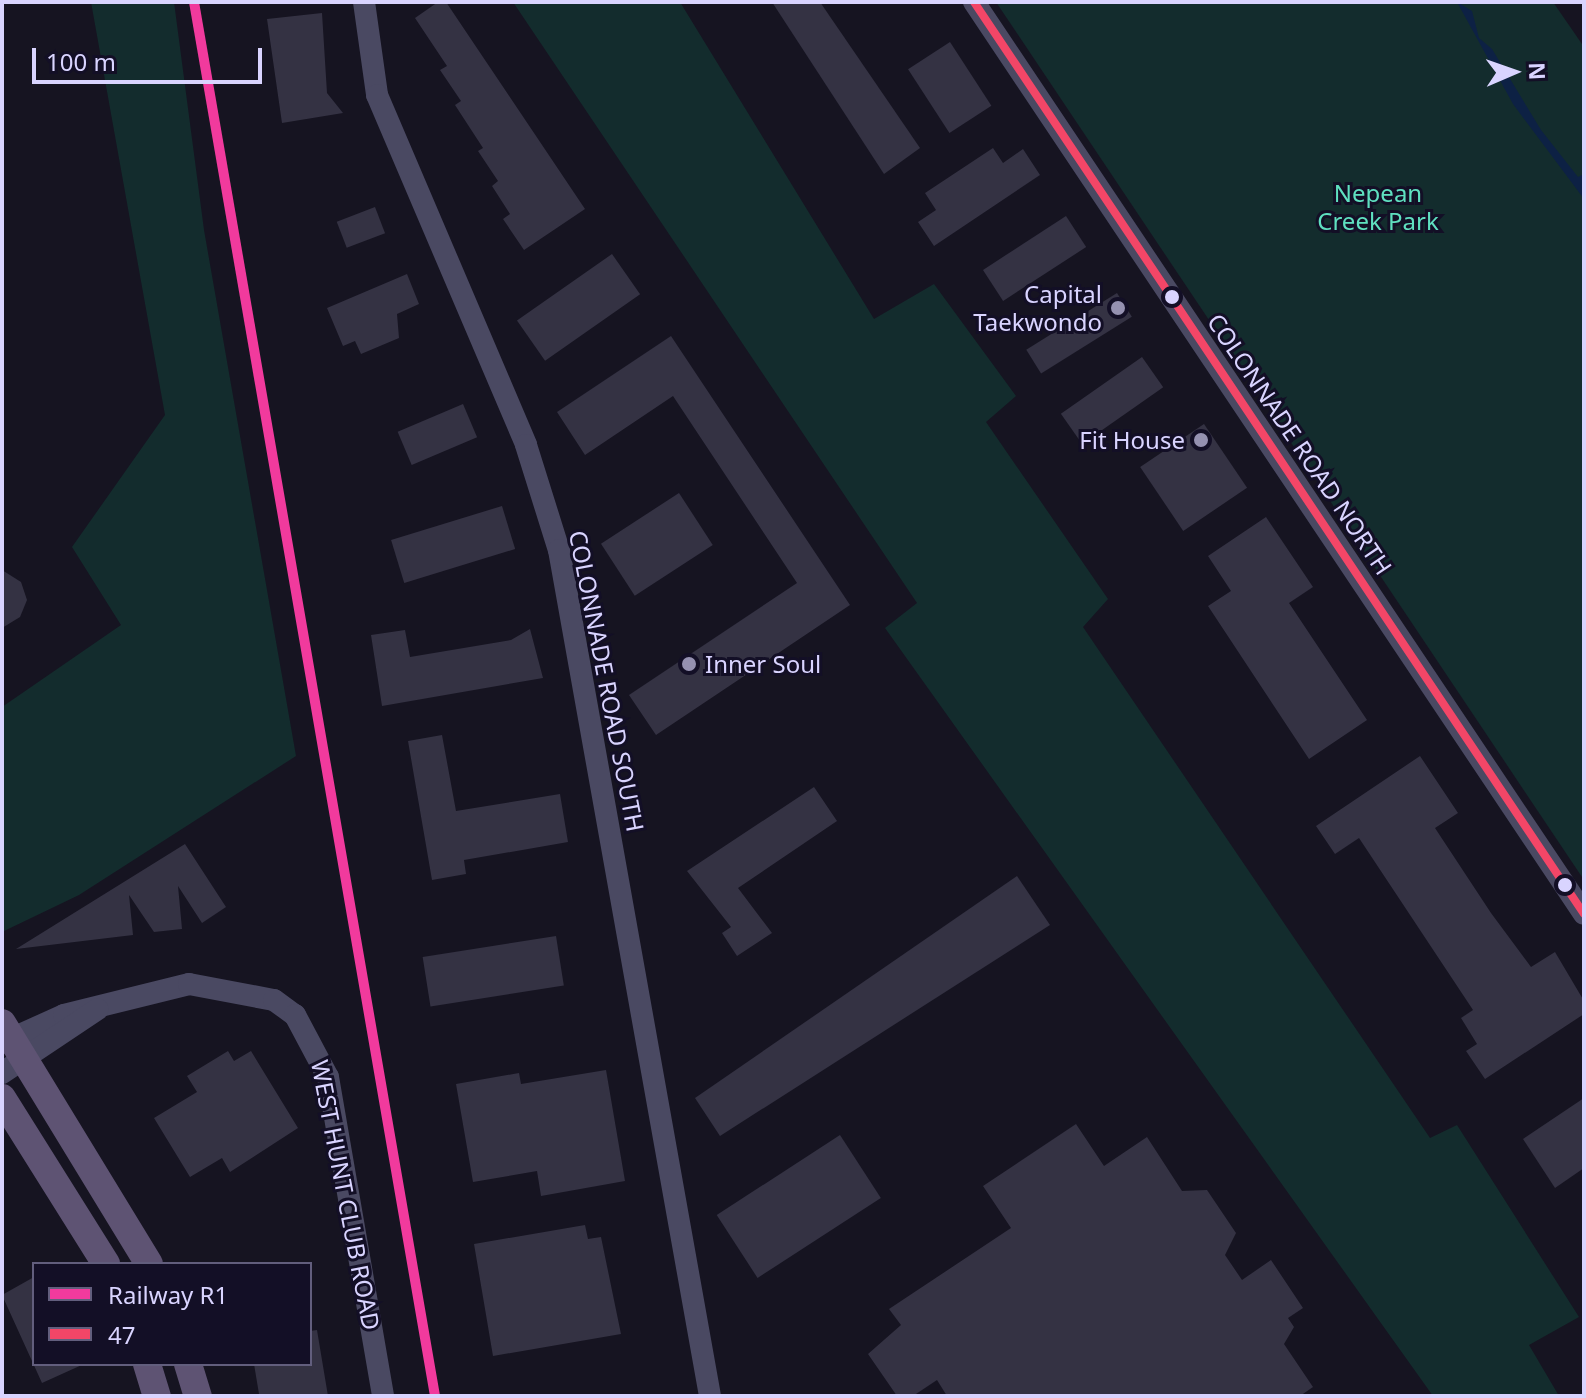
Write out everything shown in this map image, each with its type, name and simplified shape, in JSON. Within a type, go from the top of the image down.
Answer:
[{"type":"main road","name":"WEST HUNT CLUB ROAD","points":[[9,1047],[148,1262]]},
{"type":"main road","points":[[2,1098],[12,1121],[105,1262]]},
{"type":"main road","points":[[148,1366],[157,1396]]},
{"type":"main road","points":[[189,1366],[198,1396]]},
{"type":"street","name":"COLONNADE ROAD SOUTH","points":[[364,2],[377,95],[526,445],[559,550],[710,1396]]},
{"type":"street","name":"COLONNADE ROAD NORTH","points":[[974,2],[1584,914]]},
{"type":"street","name":"WEST HUNT CLUB ROAD","points":[[9,1047],[99,1008],[161,987],[212,985],[274,1000],[309,1031],[328,1077],[383,1396]]},
{"type":"green space","points":[[91,2],[174,2],[204,230],[296,756],[79,895],[2,932],[2,707],[121,625],[72,547],[165,415]]},
{"type":"green space","points":[[513,2],[680,2],[874,319],[934,284],[1016,396],[986,422],[1108,599],[1083,627],[1430,1138],[1457,1125],[1579,1317],[1529,1345],[1559,1396],[1433,1396],[885,628],[917,603]]},
{"type":"green space","name":"Nepean Creek Park","points":[[996,2],[1553,2],[1584,47],[1584,880]]},
{"type":"water","points":[[1457,2],[1472,11],[1479,38],[1492,49],[1541,130],[1578,177],[1584,174],[1584,199],[1513,104]]},
{"type":"building","points":[[438,2],[446,2],[585,209],[524,250],[503,219],[510,214],[492,186],[498,181],[478,151],[483,148],[455,105],[461,101],[440,70],[447,66],[415,18]]},
{"type":"building","points":[[772,2],[820,2],[920,148],[884,174]]},
{"type":"building","points":[[322,13],[327,93],[343,113],[282,123],[267,19]]},
{"type":"building","points":[[950,42],[991,106],[949,133],[908,69]]},
{"type":"building","points":[[993,148],[1003,163],[1023,149],[1040,175],[934,246],[918,222],[936,210],[925,193]]},
{"type":"building","points":[[375,207],[385,233],[347,248],[337,222]]},
{"type":"building","points":[[1066,216],[1086,247],[1003,301],[983,270]]},
{"type":"building","points":[[612,254],[640,294],[545,361],[517,321]]},
{"type":"building","points":[[407,274],[419,304],[397,314],[399,338],[361,354],[355,341],[343,346],[327,308]]},
{"type":"building","points":[[1117,293],[1132,317],[1041,373],[1026,350]]},
{"type":"building","points":[[671,336],[850,605],[656,735],[629,695],[797,583],[673,396],[585,455],[557,412]]},
{"type":"building","points":[[1142,357],[1163,387],[1082,444],[1061,414]]},
{"type":"building","points":[[463,404],[477,437],[412,465],[398,432]]},
{"type":"building","points":[[1204,424],[1247,488],[1183,531],[1140,467]]},
{"type":"building","points":[[679,493],[713,545],[635,596],[601,544]]},
{"type":"building","points":[[502,506],[515,549],[404,583],[391,540]]},
{"type":"building","points":[[1266,517],[1313,587],[1289,603],[1367,720],[1309,759],[1208,606],[1231,591],[1208,556]]},
{"type":"building","points":[[2,570],[21,582],[27,600],[20,617],[2,628]]},
{"type":"building","points":[[530,629],[543,678],[382,706],[371,635],[405,630],[410,657],[511,640]]},
{"type":"building","points":[[442,735],[456,811],[560,794],[568,842],[464,860],[466,874],[432,880],[408,741]]},
{"type":"building","points":[[1420,756],[1458,813],[1435,828],[1491,913],[1531,967],[1555,952],[1584,1001],[1584,1014],[1485,1079],[1466,1051],[1477,1044],[1461,1018],[1473,1010],[1359,838],[1335,854],[1316,826]]},
{"type":"building","points":[[814,787],[837,821],[738,888],[772,933],[737,956],[722,933],[731,927],[687,871]]},
{"type":"building","points":[[185,844],[226,907],[202,923],[178,886],[182,929],[154,932],[129,895],[133,935],[16,949]]},
{"type":"building","points":[[1017,876],[1050,925],[720,1136],[695,1098]]},
{"type":"building","points":[[556,936],[564,985],[430,1007],[423,957]]},
{"type":"building","points":[[228,1051],[234,1061],[251,1051],[298,1128],[230,1172],[222,1158],[190,1177],[154,1118],[197,1092],[187,1076]]},
{"type":"building","points":[[606,1070],[625,1181],[541,1196],[537,1171],[473,1182],[456,1084],[519,1073],[521,1084]]},
{"type":"building","points":[[1584,1098],[1584,1168],[1555,1188],[1523,1139]]},
{"type":"building","points":[[1076,1124],[1104,1166],[1147,1137],[1182,1191],[1207,1190],[1236,1233],[1225,1255],[1242,1280],[1271,1260],[1303,1308],[1288,1318],[1294,1327],[1284,1344],[1313,1387],[1300,1396],[947,1396],[937,1380],[913,1396],[897,1396],[868,1354],[901,1325],[889,1309],[1011,1228],[983,1186]]},
{"type":"building","points":[[840,1135],[881,1198],[758,1278],[717,1215]]},
{"type":"building","points":[[585,1225],[588,1239],[601,1237],[621,1334],[493,1356],[474,1244]]},
{"type":"building","points":[[32,1278],[32,1361],[2,1295]]},
{"type":"building","points":[[317,1330],[328,1396],[259,1394],[254,1366],[312,1366],[312,1331]]},
{"type":"building","points":[[34,1366],[80,1366],[42,1383]]},
{"type":"rail line","name":"R1","points":[[194,2],[435,1396]]},
{"type":"transit line","name":"47","points":[[974,2],[1584,914]]},
{"type":"place","name":"Capital Taekwondo","points":[[1118,308]]},
{"type":"place","name":"Fit House","points":[[1201,440]]},
{"type":"place","name":"Inner Soul","points":[[689,664]]}]
